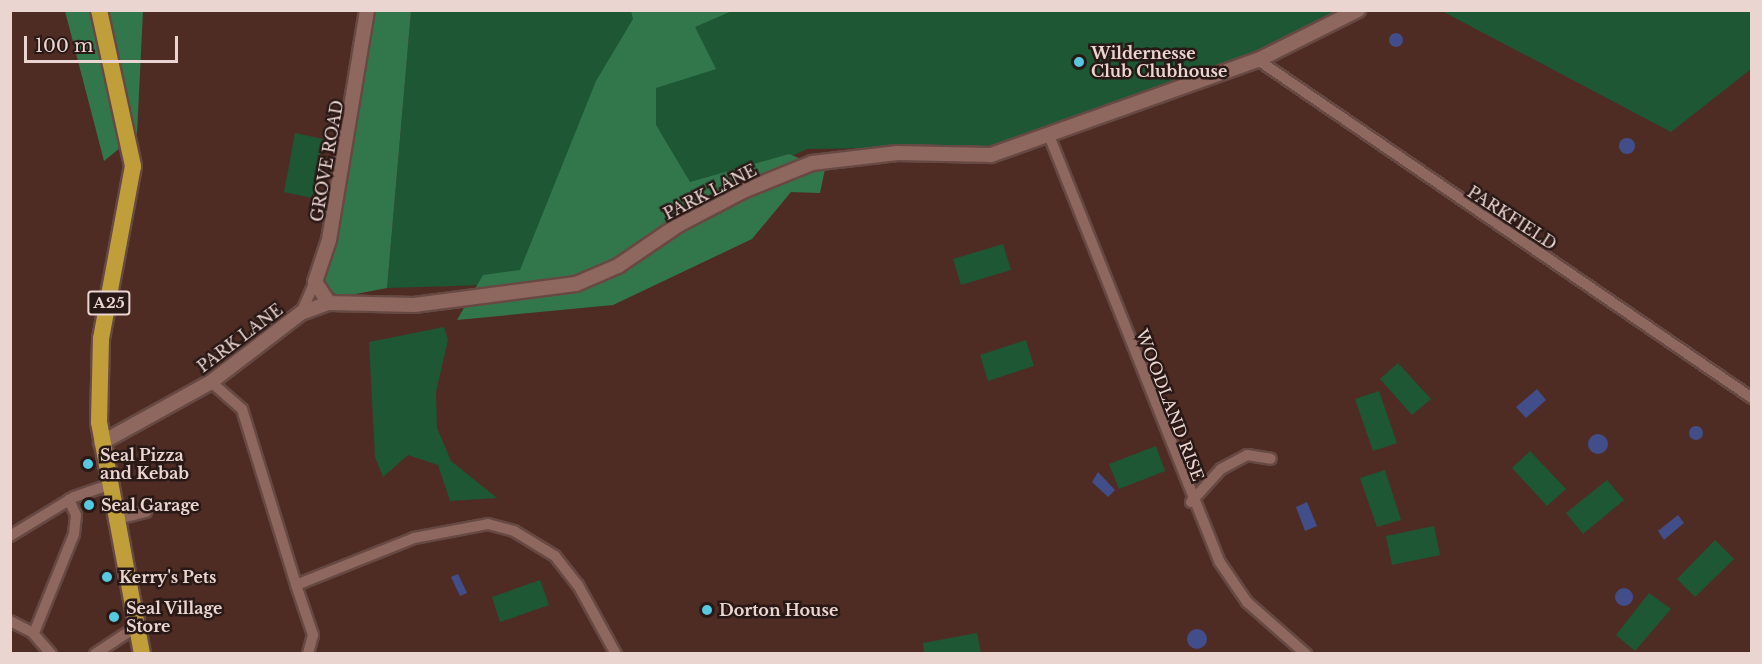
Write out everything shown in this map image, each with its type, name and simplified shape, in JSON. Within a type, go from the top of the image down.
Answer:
[{"type":"highway","name":"A25","points":[[99,10],[133,166],[120,260],[100,339],[101,442],[114,520],[142,654]]},
{"type":"street","name":"GROVE ROAD","points":[[301,313],[315,282],[329,240],[367,10]]},
{"type":"street","name":"PARK LANE","points":[[101,442],[211,382],[301,313],[329,303],[414,305],[576,284],[618,266],[678,225],[742,191],[812,163],[897,153],[991,155],[1050,138],[1258,60],[1358,10]]},
{"type":"street","name":"PARKFIELD","points":[[1258,60],[1752,398]]},
{"type":"street","name":"WOODLAND RISE","points":[[1050,138],[1079,200],[1191,502],[1218,561],[1247,602],[1306,654]]},
{"type":"street","points":[[315,282],[329,303]]},
{"type":"street","points":[[211,382],[242,409],[313,635],[308,654]]},
{"type":"street","points":[[1191,502],[1221,470],[1248,455],[1271,459]]},
{"type":"street","points":[[10,536],[69,500],[108,485]]},
{"type":"street","points":[[34,633],[73,536],[76,516],[69,500]]},
{"type":"street","points":[[114,520],[146,512]]},
{"type":"street","points":[[296,585],[414,538],[488,524],[514,531],[555,556],[579,585],[616,654]]},
{"type":"street","points":[[10,634],[13,622],[34,633],[51,654]]},
{"type":"street","points":[[95,654],[136,627]]},
{"type":"green space","points":[[65,11],[143,11],[137,134],[104,161]]},
{"type":"green space","points":[[364,11],[411,11],[387,288],[340,297],[323,285]]},
{"type":"green space","points":[[411,11],[1338,11],[1257,51],[1048,130],[990,146],[807,149],[519,284],[387,288]]},
{"type":"green space","points":[[631,11],[732,11],[695,27],[716,69],[656,88],[656,125],[690,182],[789,154],[825,169],[820,193],[791,192],[752,239],[613,305],[457,320],[483,275],[520,270],[596,81],[633,19]]},
{"type":"green space","points":[[1442,11],[1751,11],[1751,69],[1671,132]]},
{"type":"green space","points":[[295,133],[323,139],[312,198],[284,192]]},
{"type":"green space","points":[[1003,244],[1011,270],[961,285],[953,259]]},
{"type":"green space","points":[[444,327],[448,340],[436,392],[437,428],[451,461],[497,498],[450,501],[438,465],[408,455],[383,477],[375,457],[369,342]]},
{"type":"green space","points":[[1026,340],[1034,366],[988,381],[980,355]]},
{"type":"green space","points":[[1398,363],[1431,399],[1412,415],[1380,379]]},
{"type":"green space","points":[[1379,391],[1397,443],[1373,451],[1355,399]]},
{"type":"green space","points":[[1156,446],[1165,471],[1119,489],[1109,464]]},
{"type":"green space","points":[[1530,451],[1566,489],[1547,506],[1512,468]]},
{"type":"green space","points":[[1385,470],[1401,520],[1377,527],[1360,478]]},
{"type":"green space","points":[[1607,480],[1624,500],[1583,534],[1566,513]]},
{"type":"green space","points":[[1434,526],[1440,555],[1392,565],[1386,536]]},
{"type":"green space","points":[[1715,540],[1734,559],[1695,597],[1677,579]]},
{"type":"green space","points":[[540,580],[549,605],[500,622],[492,597]]},
{"type":"green space","points":[[1649,593],[1671,609],[1635,651],[1616,635]]},
{"type":"green space","points":[[977,633],[981,653],[924,653],[923,643]]},
{"type":"water","points":[[1396,33],[1401,35],[1403,40],[1401,45],[1396,47],[1391,45],[1389,40],[1391,35]]},
{"type":"water","points":[[1627,138],[1635,146],[1627,154],[1619,146]]},
{"type":"water","points":[[1537,389],[1546,400],[1526,418],[1516,407]]},
{"type":"water","points":[[1693,426],[1699,426],[1703,433],[1699,440],[1693,440],[1689,436],[1689,430]]},
{"type":"water","points":[[1598,434],[1605,437],[1608,444],[1605,451],[1598,454],[1591,451],[1588,444],[1591,437]]},
{"type":"water","points":[[1098,472],[1115,490],[1108,497],[1092,482]]},
{"type":"water","points":[[1307,502],[1317,526],[1305,531],[1296,507]]},
{"type":"water","points":[[1678,515],[1684,523],[1664,540],[1658,531]]},
{"type":"water","points":[[458,574],[467,593],[460,596],[451,577]]},
{"type":"water","points":[[1624,588],[1630,591],[1633,597],[1630,603],[1624,606],[1618,603],[1615,597],[1618,591]]},
{"type":"water","points":[[1197,629],[1204,632],[1207,639],[1204,646],[1197,649],[1190,646],[1187,639],[1190,632]]},
{"type":"place","name":"Wildernesse Club Clubhouse","points":[[1079,62]]},
{"type":"place","name":"Seal Pizza and Kebab","points":[[88,464]]},
{"type":"place","name":"Seal Garage","points":[[89,505]]},
{"type":"place","name":"Kerry's Pets","points":[[107,577]]},
{"type":"place","name":"Dorton House","points":[[707,610]]},
{"type":"place","name":"Seal Village Store","points":[[114,617]]}]
